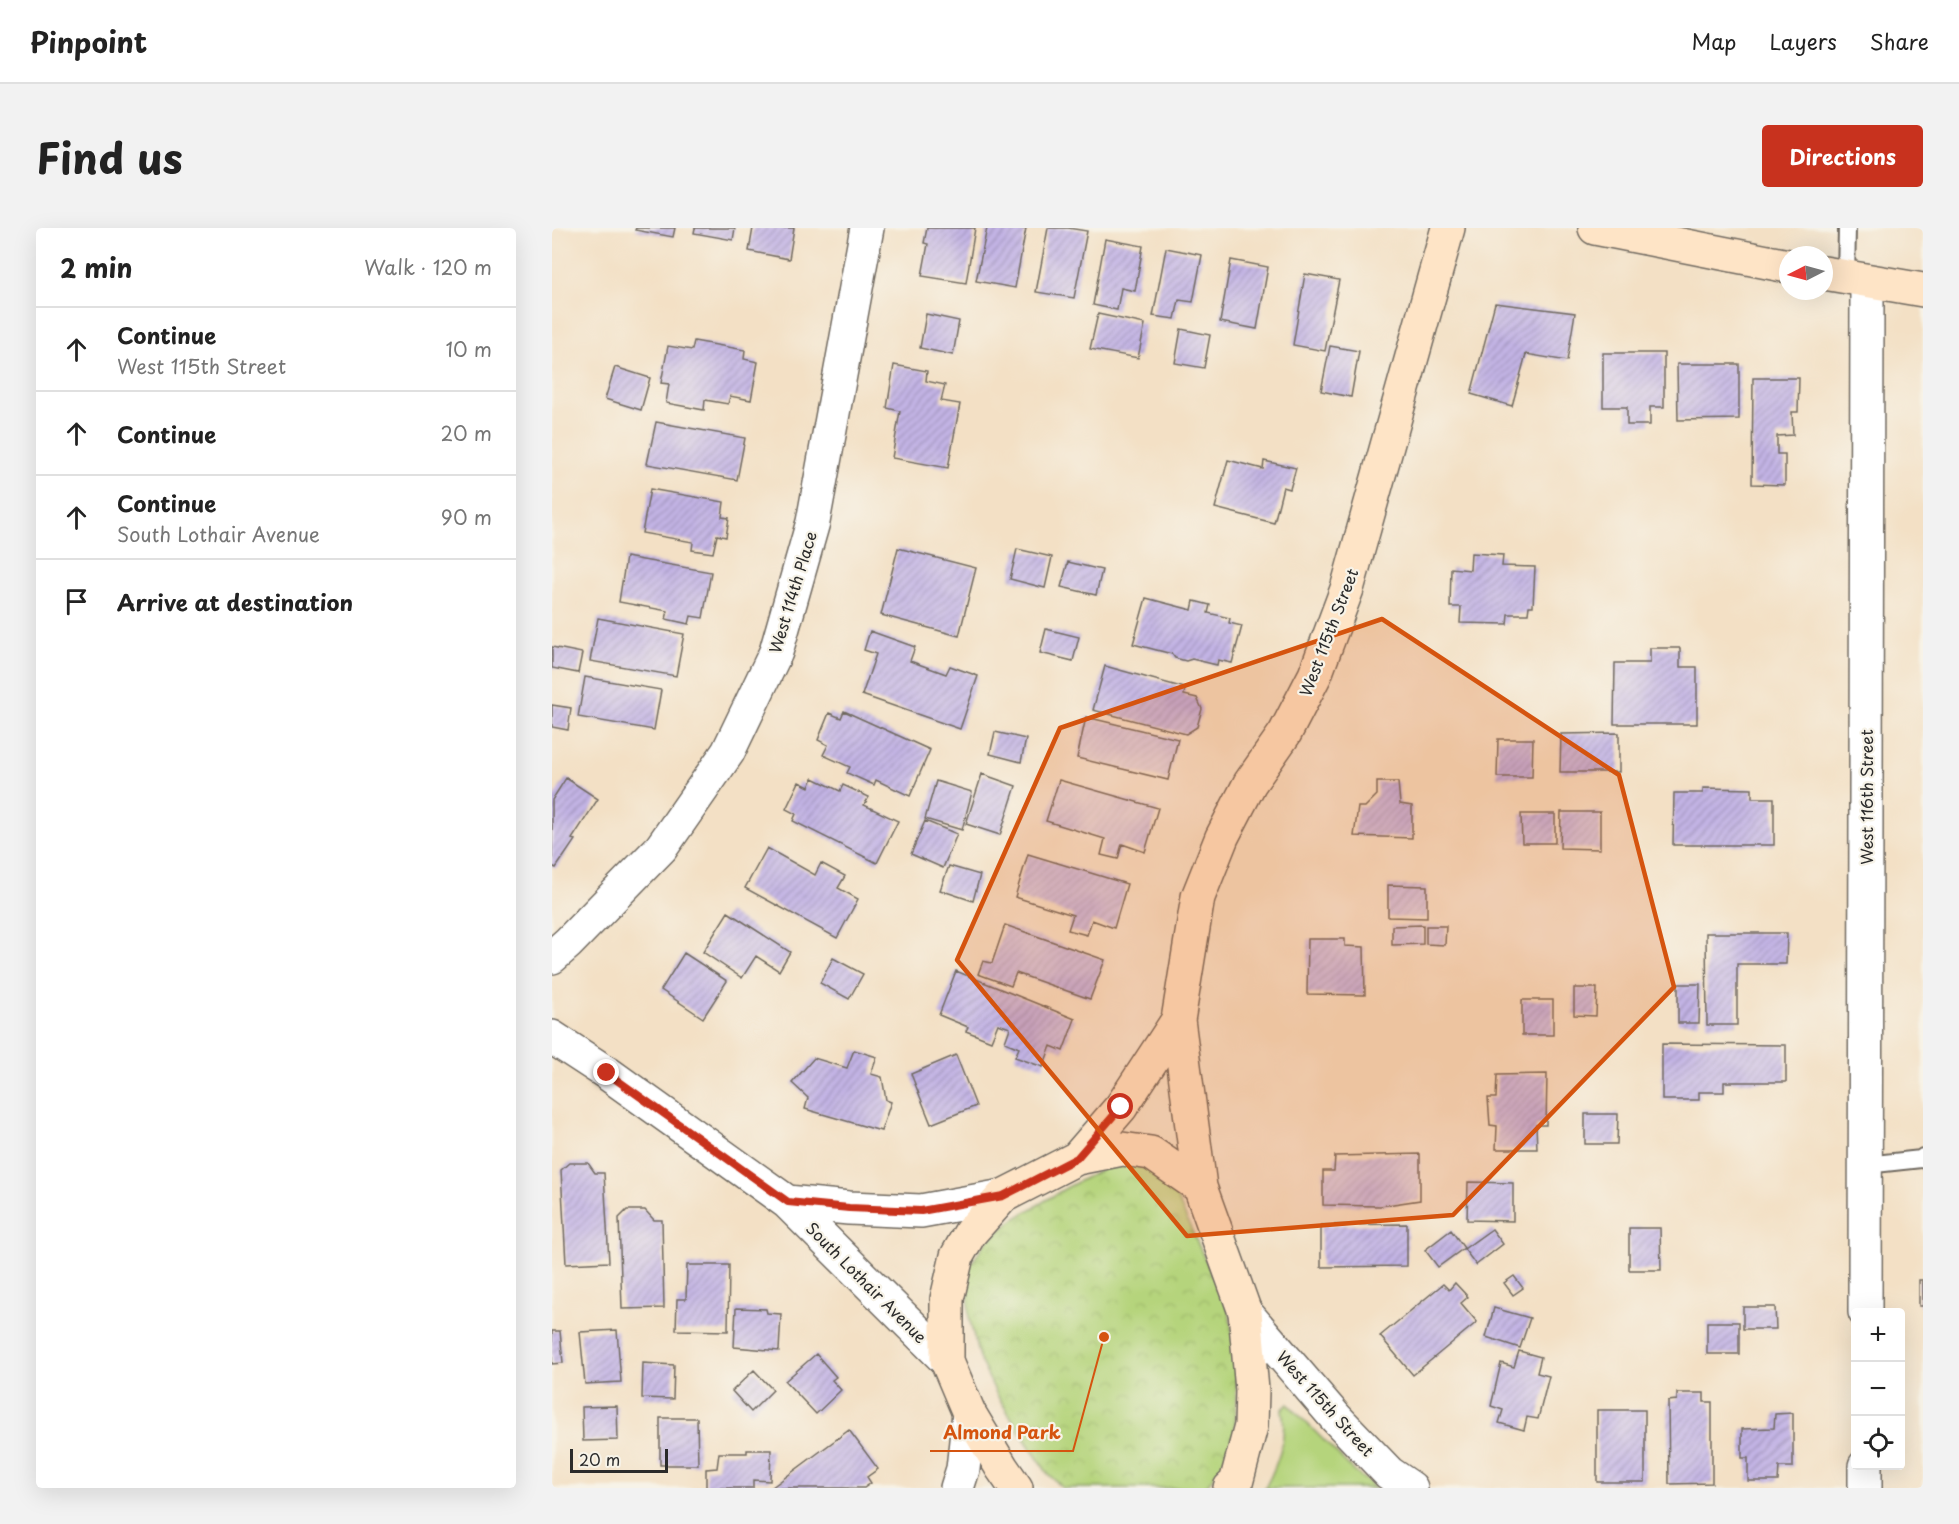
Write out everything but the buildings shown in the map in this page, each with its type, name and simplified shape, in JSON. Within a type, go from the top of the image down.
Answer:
[{"type":"street","name":"West 114th Place","points":[[552,957],[661,848],[728,752],[776,652],[813,522],[867,228]]},
{"type":"street","name":"West 115th Street","points":[[1234,1486],[1246,1452],[1251,1426],[1252,1390],[1245,1312],[1200,1187],[1178,1020],[1198,897],[1222,837],[1250,783],[1290,723],[1315,675],[1347,590],[1448,228]]},
{"type":"street","points":[[1595,228],[1779,264]]},
{"type":"street","points":[[1846,278],[1923,290]]},
{"type":"street","name":"West 116th Street","points":[[1846,278],[1866,1165],[1865,1308]]},
{"type":"street","name":"West 115th Street","points":[[1077,1158],[1121,1107],[1178,1020]]},
{"type":"street","name":"South Lothair Avenue","points":[[552,1037],[607,1073],[788,1202],[947,1361]]},
{"type":"street","points":[[1016,1488],[969,1413],[947,1361],[946,1299],[957,1256],[970,1233],[1003,1196],[1077,1158],[1122,1149],[1151,1153],[1200,1187]]},
{"type":"street","name":"South Lothair Avenue","points":[[788,1202],[849,1208],[921,1211],[1003,1196]]},
{"type":"street","name":"West 115th Street","points":[[1245,1312],[1336,1418],[1389,1473],[1412,1488]]},
{"type":"street","points":[[957,1488],[963,1469],[969,1413]]},
{"type":"street","points":[[1865,1470],[1865,1488]]},
{"type":"lane","points":[[1846,278],[1847,228]]},
{"type":"lane","points":[[1866,1165],[1923,1158]]},
{"type":"highlighted area","points":[[1382,619],[1619,775],[1674,987],[1453,1215],[1187,1236],[957,960],[1060,728]]},
{"type":"green space","points":[[1122,1159],[1167,1176],[1229,1312],[1237,1362],[1235,1433],[1222,1465],[1205,1488],[1063,1488],[1048,1474],[1022,1435],[997,1395],[979,1358],[969,1317],[968,1268],[986,1242],[1016,1218],[1066,1188]]},
{"type":"green space","points":[[1288,1404],[1355,1472],[1376,1488],[1265,1488],[1281,1450],[1284,1430],[1282,1410]]},
{"type":"place","name":"Almond Park","points":[[1104,1337]]},
{"type":"route","points":[[607,1073],[788,1202],[849,1208],[921,1211],[1003,1196],[1077,1158],[1121,1107]]}]
